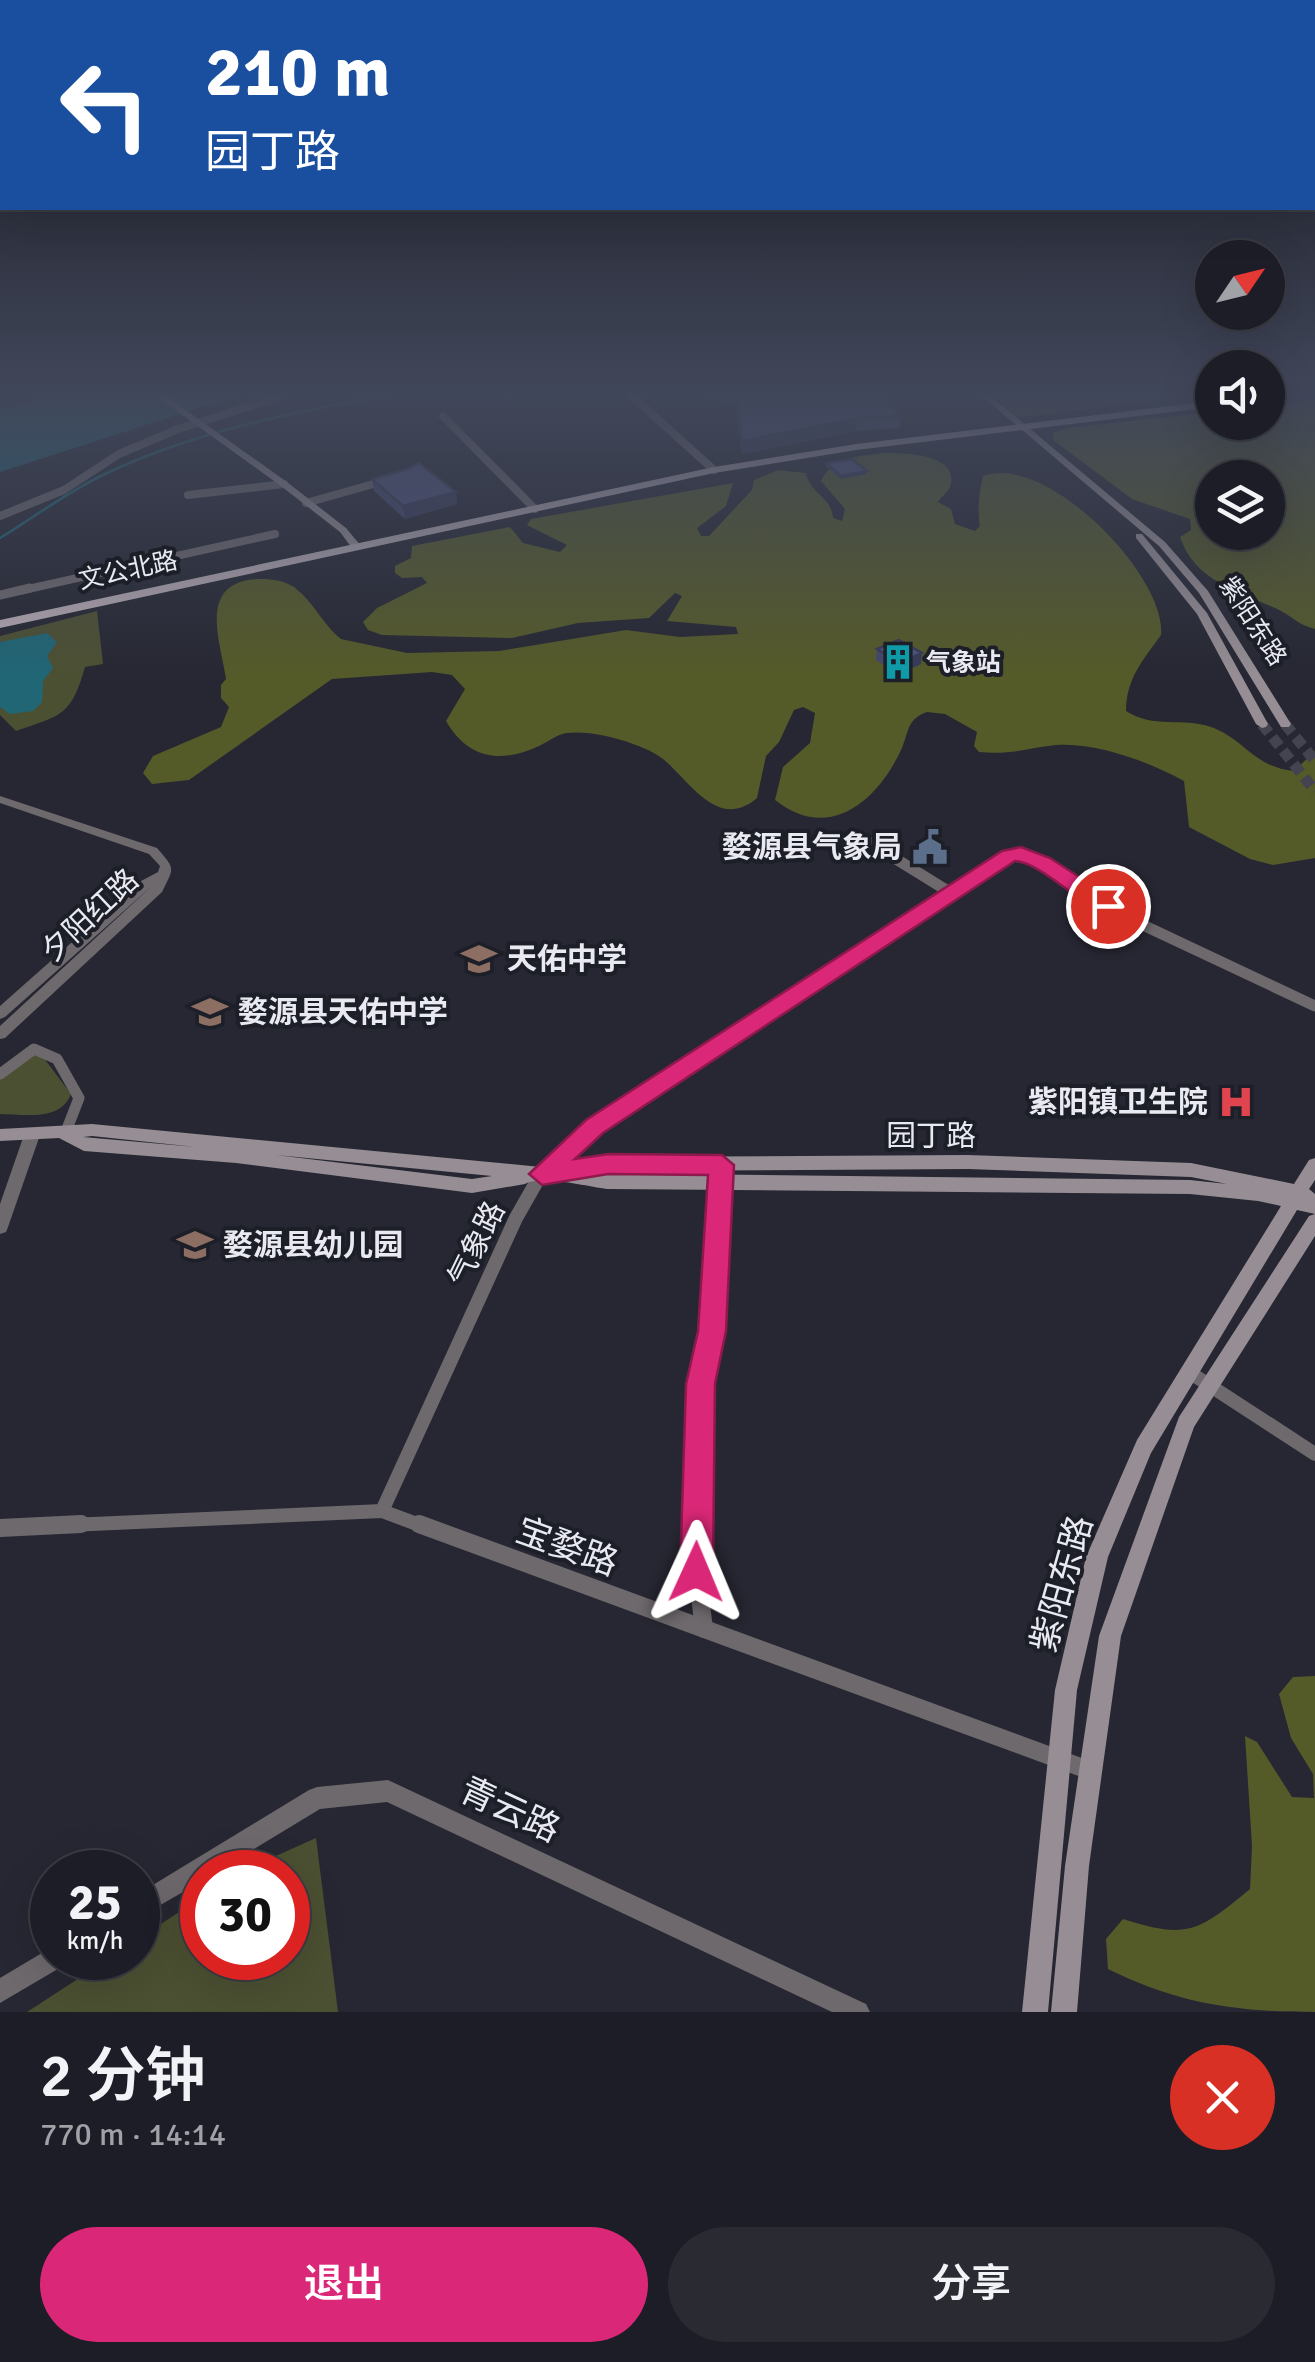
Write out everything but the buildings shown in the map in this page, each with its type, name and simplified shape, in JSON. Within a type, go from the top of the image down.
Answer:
[{"type":"main road","points":[[291,490],[354,544]]},
{"type":"main road","name":"文公北路","points":[[0,621],[611,490]]},
{"type":"main road","name":"紫阳东路","points":[[1085,490],[1162,559],[1202,613],[1262,724]]},
{"type":"main road","name":"紫阳东路","points":[[1094,490],[1162,544],[1203,591],[1286,724]]},
{"type":"main road","name":"园丁路","points":[[0,1135],[65,1134],[84,1145],[236,1156],[472,1186],[542,1174],[607,1182],[722,1172],[1190,1187],[1305,1201]]},
{"type":"main road","name":"紫阳东路","points":[[1035,2012],[1066,1690],[1097,1557],[1144,1447],[1189,1372],[1305,1201],[1315,1165]]},
{"type":"main road","name":"紫阳东路","points":[[1064,2012],[1090,1771],[1110,1636],[1186,1424],[1315,1221]]},
{"type":"street","points":[[0,516],[64,490]]},
{"type":"street","points":[[188,495],[233,490]]},
{"type":"street","points":[[306,503],[352,490]]},
{"type":"street","points":[[517,490],[533,506]]},
{"type":"street","points":[[0,595],[274,534]]},
{"type":"street","name":"夕阳红路","points":[[0,799],[152,851],[163,860],[166,872],[158,889],[0,1034]]},
{"type":"street","points":[[867,841],[951,892]]},
{"type":"street","name":"气象路","points":[[382,1511],[516,1218],[542,1174],[594,1126],[1009,855],[1021,854],[1128,918],[1315,1006]]},
{"type":"street","name":"夕阳红路","points":[[0,1014],[144,884],[166,872]]},
{"type":"street","points":[[0,1074],[34,1049],[48,1050],[58,1058],[78,1098],[65,1134]]},
{"type":"street","points":[[0,1227],[32,1135]]},
{"type":"street","points":[[704,1629],[696,1572],[700,1384],[712,1331],[722,1172]]},
{"type":"street","points":[[1189,1372],[1315,1454]]},
{"type":"street","name":"宝婺路","points":[[0,1528],[382,1511],[1090,1771]]},
{"type":"street","name":"青云路","points":[[160,1894],[318,1798],[388,1791],[858,2012]]},
{"type":"street","points":[[0,1991],[30,1973]]},
{"type":"green space","points":[[694,490],[731,490],[726,506],[697,528],[701,536],[709,536],[752,490],[815,490],[829,505],[833,518],[842,521],[845,509],[829,490],[948,490],[938,502],[951,509],[955,524],[975,531],[980,526],[981,490],[1052,490],[1069,500],[1124,552],[1158,610],[1161,635],[1132,679],[1126,711],[1147,720],[1211,727],[1269,764],[1294,771],[1315,751],[1315,858],[1273,865],[1250,859],[1189,827],[1184,781],[1139,760],[1072,745],[979,752],[974,746],[977,732],[945,714],[927,712],[912,722],[892,767],[866,799],[833,816],[814,817],[795,812],[775,800],[783,767],[810,743],[815,713],[803,707],[794,710],[779,742],[766,756],[757,798],[743,807],[730,809],[705,799],[658,756],[608,737],[563,734],[511,755],[475,750],[446,721],[465,689],[452,675],[432,672],[332,679],[189,780],[152,784],[143,773],[153,756],[221,727],[229,707],[221,698],[221,685],[226,679],[218,635],[218,606],[233,585],[260,579],[289,584],[341,639],[407,653],[499,651],[626,630],[680,637],[738,634],[736,627],[667,621],[682,596],[675,593],[649,618],[578,623],[512,638],[382,635],[368,630],[363,622],[377,608],[427,583],[422,577],[402,578],[395,573],[395,566],[411,558],[412,546],[510,527],[523,543],[560,552],[567,545],[527,525],[531,519]]},
{"type":"green space","points":[[1120,490],[1195,490],[1195,550],[1285,550],[1285,490],[1315,490],[1315,629],[1209,576],[1187,553],[1180,537],[1191,530],[1190,519],[1132,499]]},
{"type":"green space","points":[[97,611],[103,664],[85,667],[75,695],[62,711],[16,731],[0,715],[0,636]]},
{"type":"green space","points":[[32,1053],[43,1057],[71,1094],[66,1103],[50,1113],[0,1114],[0,1078]]},
{"type":"green space","points":[[1315,1676],[1315,2012],[1209,2004],[1159,1990],[1108,1969],[1106,1939],[1123,1919],[1163,1929],[1192,1928],[1250,1889],[1252,1846],[1245,1736],[1257,1742],[1292,1797],[1314,1798],[1313,1774],[1291,1738],[1279,1694],[1293,1677]]},
{"type":"green space","points":[[316,1838],[338,2012],[27,2012],[76,1980],[160,1980],[160,1925],[180,1911],[180,1980],[310,1980],[310,1850],[289,1850]]},
{"type":"water","points":[[47,633],[57,642],[47,656],[53,668],[43,681],[42,702],[33,711],[10,714],[0,707],[0,642]]},
{"type":"waterway","points":[[0,538],[76,490]]},
{"type":"tunnel","points":[[1262,724],[1315,791]]},
{"type":"tunnel","points":[[1285,724],[1315,761]]},
{"type":"place","name":"气象站","points":[[898,662]]},
{"type":"place","name":"婺源县气象局","points":[[930,847]]},
{"type":"place","name":"天佑中学","points":[[479,959]]},
{"type":"place","name":"婺源县天佑中学","points":[[210,1012]]},
{"type":"place","name":"紫阳镇卫生院","points":[[1236,1102]]},
{"type":"place","name":"婺源县幼儿园","points":[[195,1245]]},
{"type":"route","points":[[696,1572],[700,1384],[712,1331],[722,1165],[608,1164],[542,1174],[594,1126],[1009,855],[1021,854],[1043,863],[1108,906]]}]
